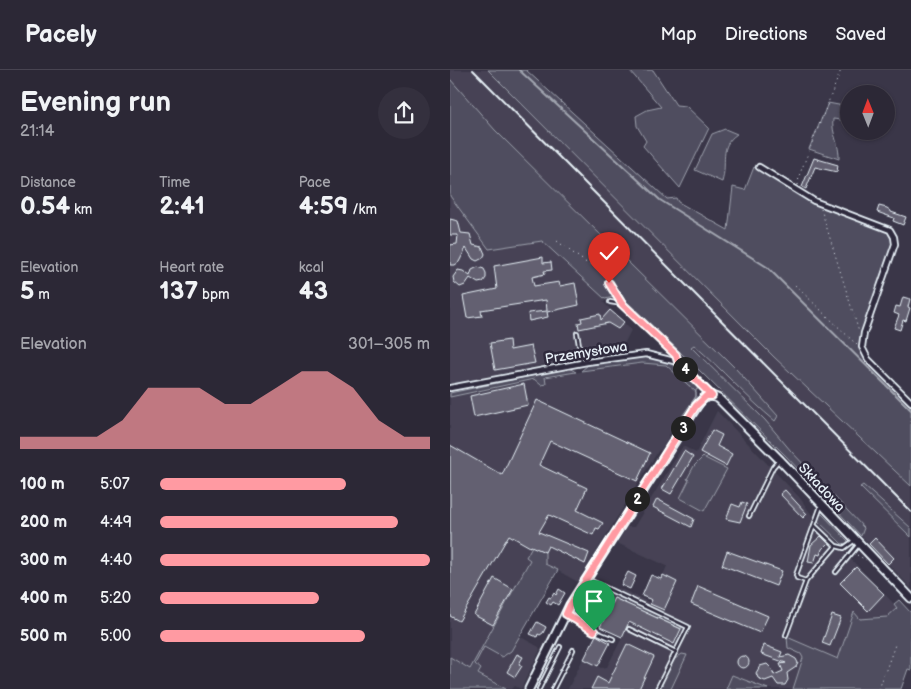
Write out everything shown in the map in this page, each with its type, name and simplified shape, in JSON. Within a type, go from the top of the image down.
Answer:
[{"type":"street","points":[[759,167],[820,204],[890,230],[895,244],[864,333],[862,347],[868,359],[911,402]]},
{"type":"street","name":"Przemysłowa","points":[[450,388],[582,363],[646,354],[662,356],[678,362],[712,396]]},
{"type":"street","points":[[529,689],[566,614],[586,579],[696,406],[706,396],[712,396]]},
{"type":"street","name":"Składowa","points":[[712,396],[719,399],[780,460],[911,598]]},
{"type":"lane","points":[[610,302],[622,304],[676,355],[678,362]]},
{"type":"lane","points":[[577,333],[582,363]]},
{"type":"lane","points":[[750,516],[773,467],[780,460]]},
{"type":"lane","points":[[806,581],[797,578],[796,575],[819,508],[822,505]]},
{"type":"lane","points":[[814,525],[836,546],[844,548],[857,542]]},
{"type":"lane","points":[[836,572],[857,542]]},
{"type":"lane","points":[[786,635],[806,581],[836,546]]},
{"type":"lane","points":[[586,579],[688,627],[657,689]]},
{"type":"lane","points":[[566,614],[594,631],[613,639]]},
{"type":"lane","points":[[629,629],[676,652]]},
{"type":"lane","points":[[539,689],[560,646]]},
{"type":"lane","points":[[553,689],[573,650]]},
{"type":"path","points":[[800,192],[798,185],[799,176],[841,70]]},
{"type":"path","points":[[820,204],[831,246],[860,336]]},
{"type":"path","points":[[557,241],[585,262],[601,269],[622,304]]},
{"type":"path","points":[[795,285],[863,351]]},
{"type":"path","points":[[879,689],[896,642]]},
{"type":"shaded area","points":[[450,70],[526,70],[663,194],[768,258],[911,400],[911,588],[741,409],[628,302],[617,296],[603,302],[631,330],[622,348],[450,385]]},
{"type":"shaded area","points":[[488,70],[526,70],[667,199],[676,198],[678,202],[728,230],[733,187],[745,190],[754,167],[757,169],[759,165],[797,188],[797,191],[890,230],[896,242],[863,331],[860,349],[911,400],[911,486],[774,357]]},
{"type":"shaded area","points":[[653,70],[676,105],[686,106],[709,128],[680,188],[643,146],[646,141],[637,126],[636,116],[647,110],[661,107],[630,71]]},
{"type":"shaded area","points":[[450,79],[495,130],[736,369],[778,416],[775,421],[694,345],[691,347],[765,420],[791,451],[864,528],[861,536],[785,455],[628,303],[618,296],[605,299],[542,241],[489,249],[450,196]]},
{"type":"shaded area","points":[[828,103],[840,105],[840,120],[833,119],[839,159],[809,149]]},
{"type":"shaded area","points":[[725,129],[737,134],[727,144],[725,150],[722,182],[695,170],[712,134]]},
{"type":"shaded area","points":[[644,357],[668,362],[683,370],[690,375],[698,389],[696,392],[666,365],[642,363],[581,371],[588,365]]},
{"type":"shaded area","points":[[642,363],[666,365],[696,392],[696,396],[678,425],[669,435],[662,451],[659,450],[638,483],[578,582],[535,558],[511,651],[519,636],[539,647],[540,650],[521,689],[515,686],[512,689],[506,689],[478,674],[450,689],[450,397],[534,379],[541,385],[546,384],[545,377]]},
{"type":"shaded area","points":[[569,368],[576,372],[545,377],[546,384],[541,385],[534,379],[450,397],[450,393]]},
{"type":"shaded area","points":[[696,396],[677,427],[674,428]]},
{"type":"shaded area","points":[[717,411],[800,498],[811,514],[847,551],[845,553],[897,607],[887,617],[860,619],[854,612],[828,689],[568,689],[583,659],[601,668],[607,667],[622,638],[601,627],[619,588],[651,603],[667,566],[617,543],[627,527],[634,527],[683,446],[696,453]]},
{"type":"shaded area","points":[[703,457],[727,469],[704,511],[680,498],[694,466]]},
{"type":"shaded area","points":[[863,485],[911,528],[911,537],[860,487]]},
{"type":"shaded area","points":[[822,514],[848,541],[847,543],[842,544],[818,521],[819,515]]},
{"type":"shaded area","points":[[540,532],[533,546],[545,552],[545,564],[558,570],[511,651],[502,657],[484,647],[475,664],[481,669],[478,674],[506,689],[450,689],[450,657],[470,669],[530,560],[526,557]]},
{"type":"shaded area","points":[[593,584],[680,625],[682,629],[614,598],[601,626],[577,614],[573,617],[571,614],[587,586]]},
{"type":"shaded area","points":[[899,600],[911,613],[911,670],[908,669],[901,689],[793,689],[803,658],[801,654],[788,648],[787,637],[838,659],[854,612],[860,619],[887,617],[897,608],[894,604]]},
{"type":"shaded area","points":[[682,654],[687,655],[671,689],[659,689],[672,661]]},
{"type":"shaded area","points":[[732,675],[768,689],[726,689]]},
{"type":"building","points":[[814,158],[838,165],[837,172],[815,167],[806,189],[802,187]]},
{"type":"building","points":[[879,206],[906,217],[903,225],[893,221],[894,218],[877,212]]},
{"type":"building","points":[[450,219],[458,221],[461,233],[470,234],[473,245],[482,247],[485,254],[483,258],[477,261],[473,259],[466,248],[459,262],[455,265],[450,265],[450,245],[457,244],[458,235],[450,235]]},
{"type":"building","points":[[543,257],[543,263],[551,262],[552,270],[544,271],[545,274],[532,277],[534,286],[559,282],[560,286],[575,283],[579,305],[547,312],[548,317],[529,321],[528,313],[547,311],[546,300],[481,310],[482,316],[467,318],[463,296],[497,289],[494,266]]},
{"type":"building","points":[[478,267],[484,269],[486,273],[486,278],[483,282],[478,283],[470,278],[465,285],[460,287],[454,282],[453,277],[458,270],[470,276],[472,270]]},
{"type":"building","points":[[903,297],[910,299],[908,307],[910,308],[906,321],[903,320],[900,330],[894,328],[899,315],[894,313],[896,306],[900,307]]},
{"type":"building","points":[[610,310],[624,322],[618,329],[608,323],[579,329],[578,323],[582,322],[581,318],[600,314],[601,320]]},
{"type":"building","points":[[509,340],[510,350],[531,346],[535,363],[495,370],[490,343]]},
{"type":"building","points":[[524,384],[528,405],[474,417],[470,396]]},
{"type":"building","points":[[537,400],[650,453],[637,481],[550,441],[539,465],[587,488],[577,510],[603,523],[599,529],[596,528],[593,535],[549,515],[539,532],[589,553],[585,564],[548,546],[545,552],[530,547],[509,535],[459,621],[450,616],[450,445],[502,475]]},
{"type":"building","points":[[712,430],[722,435],[717,446],[732,454],[726,466],[700,452]]},
{"type":"building","points":[[684,451],[693,457],[671,494],[662,489]]},
{"type":"building","points":[[785,490],[807,514],[803,518],[780,494]]},
{"type":"building","points":[[657,499],[694,519],[691,527],[653,507]]},
{"type":"building","points":[[742,502],[747,504],[740,522],[726,519],[732,504],[740,507]]},
{"type":"building","points":[[821,536],[828,543],[822,549],[820,555],[817,554],[814,563],[808,562],[811,545]]},
{"type":"building","points":[[875,538],[894,558],[888,564],[869,544]]},
{"type":"building","points":[[727,551],[782,571],[776,586],[722,565]]},
{"type":"building","points":[[856,567],[884,594],[868,611],[840,583]]},
{"type":"building","points":[[628,572],[636,576],[630,589],[621,585]]},
{"type":"building","points":[[651,575],[661,579],[663,575],[677,582],[664,610],[650,604],[652,600],[642,596]]},
{"type":"building","points":[[494,578],[513,589],[493,625],[474,615]]},
{"type":"building","points":[[698,586],[768,616],[760,633],[691,604]]},
{"type":"building","points":[[559,589],[565,593],[558,605],[553,602],[551,605],[546,602],[554,593],[556,595]]},
{"type":"building","points":[[614,598],[681,629],[674,644],[629,622],[622,637],[600,627]]},
{"type":"building","points":[[832,615],[841,618],[830,646],[822,643]]},
{"type":"building","points":[[537,622],[546,627],[543,633],[538,634],[537,637],[530,634]]},
{"type":"building","points":[[596,635],[610,643],[598,666],[584,659]]},
{"type":"building","points":[[627,644],[654,657],[639,689],[591,689],[597,677],[608,683]]},
{"type":"building","points":[[764,645],[782,652],[780,657],[789,655],[796,659],[798,663],[796,667],[787,673],[788,680],[785,685],[778,685],[773,678],[765,681],[758,678],[756,673],[760,666],[767,664],[772,669],[774,675],[783,671],[780,664],[786,663],[761,654]]},
{"type":"building","points":[[517,654],[523,657],[519,664],[522,666],[515,677],[507,672]]},
{"type":"building","points":[[745,656],[748,657],[748,667],[741,668],[738,667],[737,660],[738,657]]},
{"type":"waterway","points":[[519,70],[660,200],[767,267],[911,410]]},
{"type":"railway","points":[[473,70],[911,512]]},
{"type":"route","points":[[594,631],[566,614],[570,605],[696,406],[706,396],[712,396],[678,362],[676,355],[622,304],[615,296],[609,283]]}]
